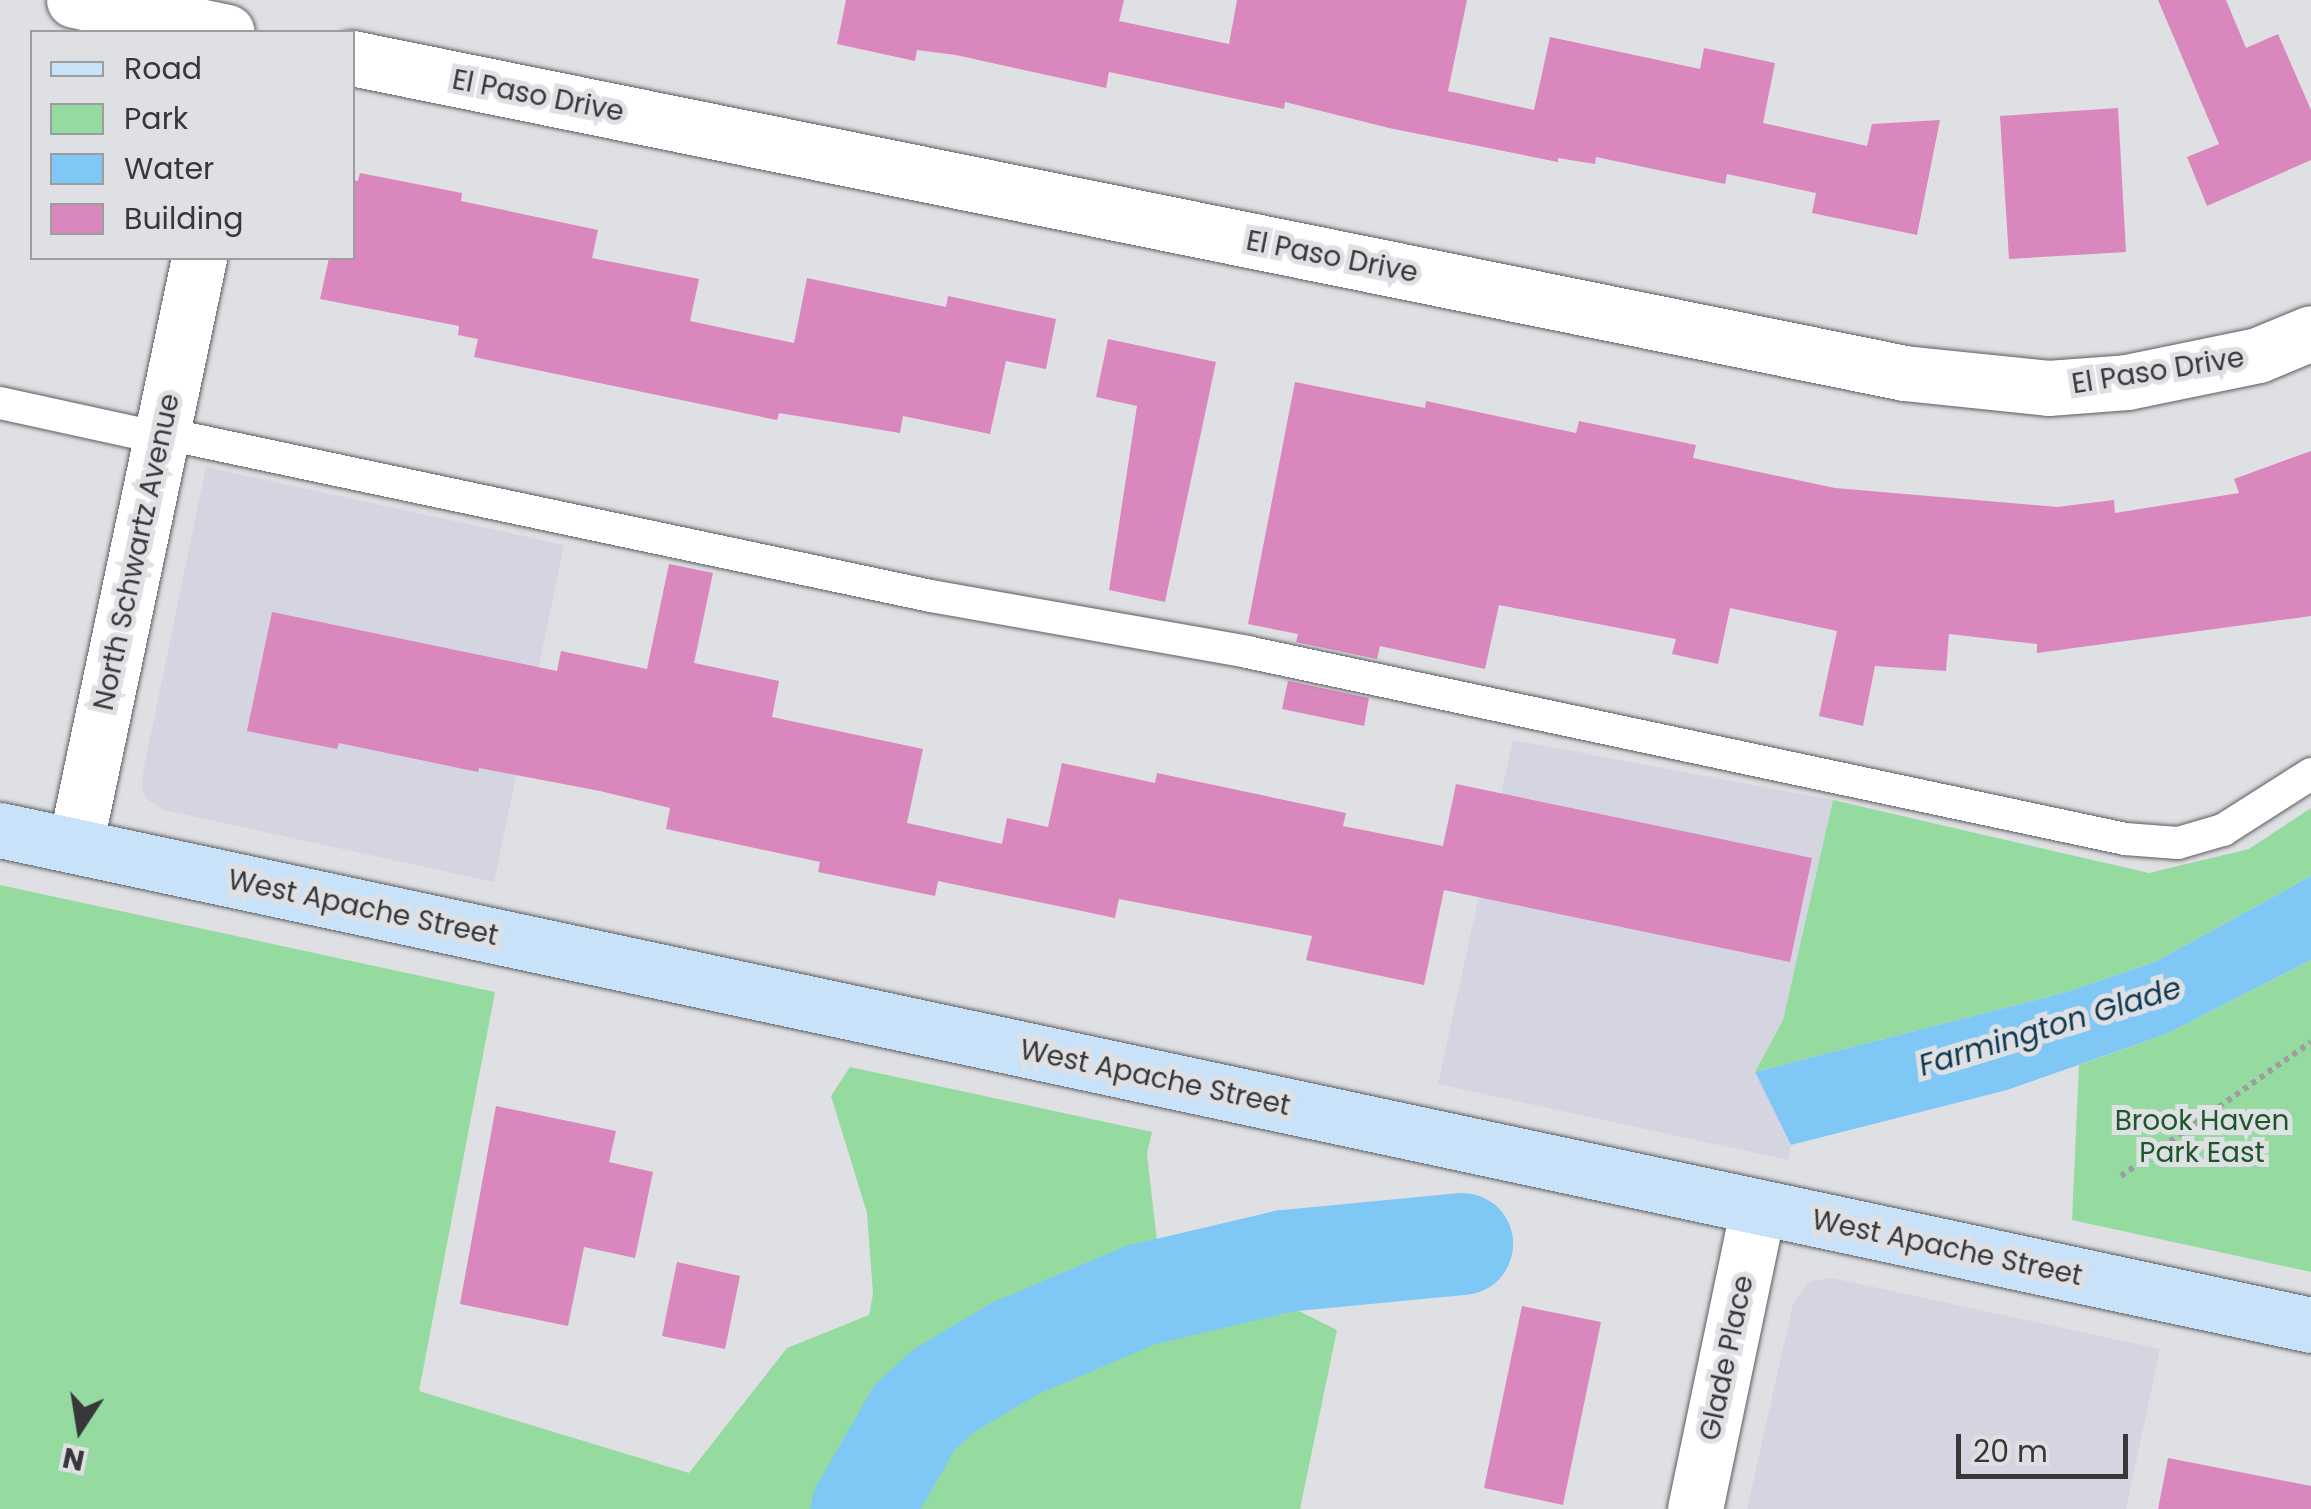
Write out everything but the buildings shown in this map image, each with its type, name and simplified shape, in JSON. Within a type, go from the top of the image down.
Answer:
[{"type":"main road","name":"West Apache Street","points":[[0,830],[2311,1325]]},
{"type":"street","points":[[74,0],[217,30]]},
{"type":"street","points":[[247,30],[254,0]]},
{"type":"street","name":"El Paso Drive","points":[[355,59],[1904,374],[2048,388],[2127,382],[2258,355],[2311,333]]},
{"type":"street","name":"North Schwartz Avenue","points":[[75,846],[199,260]]},
{"type":"street","name":"Glade Place","points":[[1695,1509],[1758,1208]]},
{"type":"lane","points":[[0,403],[931,596],[1266,656],[2125,839],[2178,844],[2223,830],[2311,774]]},
{"type":"path","points":[[2121,1176],[2311,1042]]},
{"type":"shaded area","points":[[206,467],[564,545],[494,882],[164,810],[146,799],[142,787],[144,767]]},
{"type":"shaded area","points":[[1513,740],[1833,800],[1783,1020],[1755,1072],[1791,1145],[1788,1160],[1438,1084]]},
{"type":"shaded area","points":[[1832,1278],[2160,1349],[2126,1509],[1747,1509],[1793,1304],[1810,1281]]},
{"type":"green space","points":[[1833,800],[2149,873],[2249,849],[2311,808],[2311,876],[2157,961],[2067,992],[1755,1072],[1783,1020]]},
{"type":"green space","points":[[0,885],[495,992],[419,1391],[689,1473],[787,1348],[869,1315],[873,1294],[867,1213],[831,1096],[850,1067],[1152,1132],[1147,1154],[1157,1241],[1196,1261],[1161,1276],[1101,1283],[1028,1310],[908,1377],[844,1509],[0,1509]]},
{"type":"green space","name":"Brook Haven Park East","points":[[2311,960],[2311,1272],[2072,1220],[2079,1065],[2166,1034]]},
{"type":"green space","points":[[1281,1302],[1337,1330],[1300,1509],[891,1509],[962,1414],[1167,1331]]},
{"type":"water","points":[[2311,876],[2311,960],[2166,1034],[2007,1090],[1791,1145],[1755,1072],[2067,992],[2157,961]]},
{"type":"waterway","name":"Farmington Glade","points":[[862,1509],[915,1417],[945,1390],[1016,1348],[1141,1295],[1285,1261],[1462,1244]]}]
